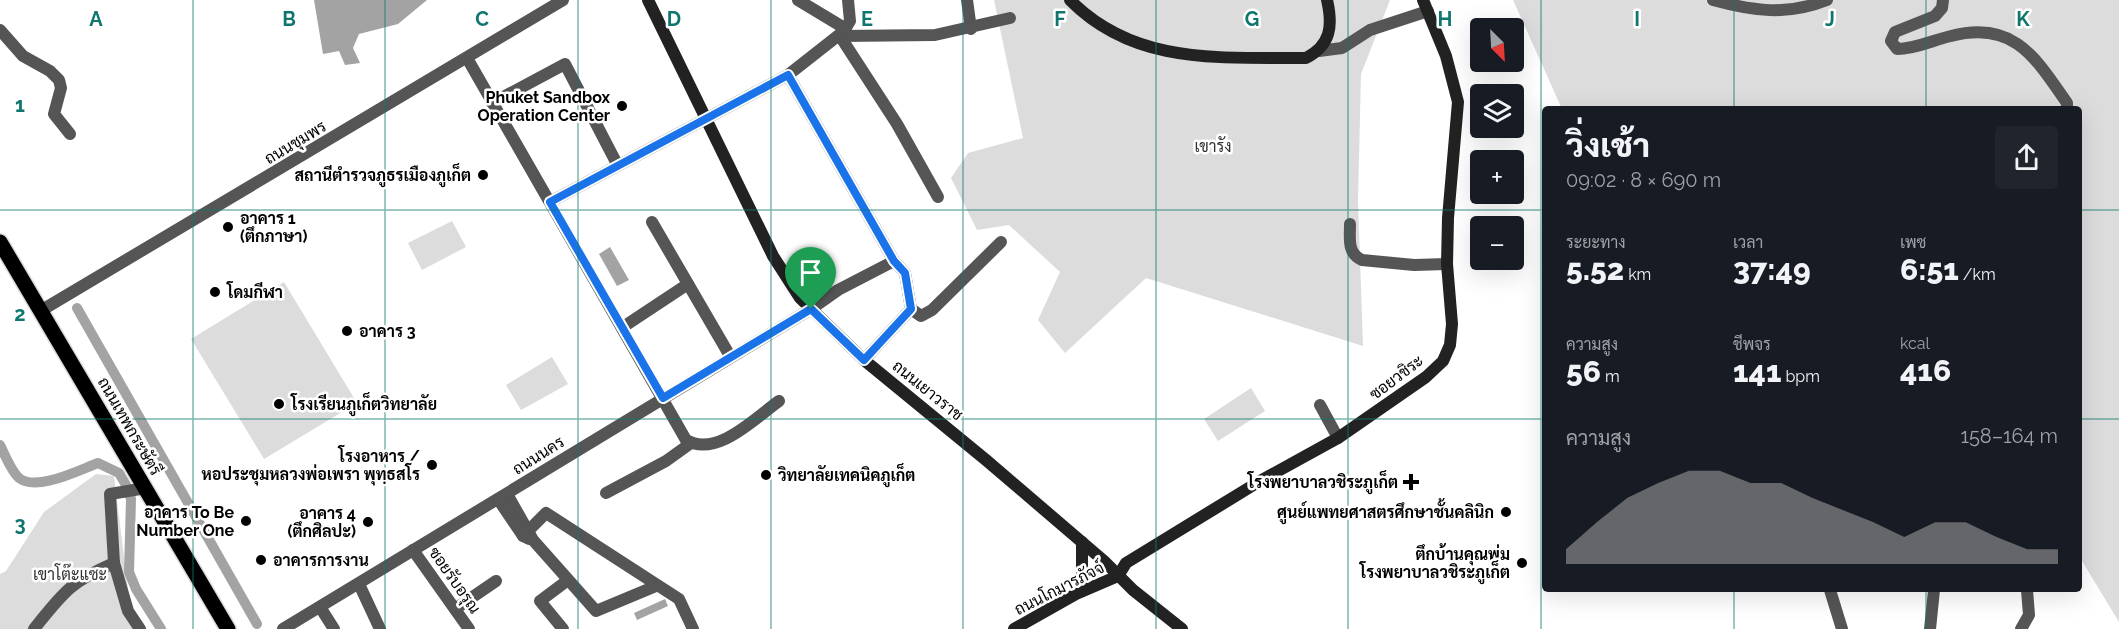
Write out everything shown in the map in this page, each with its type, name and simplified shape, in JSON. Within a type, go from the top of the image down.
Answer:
[{"type":"main road","name":"ถนนเทพกระษัตรี","points":[[0,242],[42,310],[143,489],[228,629]]},
{"type":"street","name":"ถนนชุมพร","points":[[42,310],[563,0]]},
{"type":"street","name":"ถนนเยาวราช","points":[[648,0],[704,119],[781,271],[811,309],[864,360],[1082,542],[1118,576],[1182,629]]},
{"type":"street","points":[[798,0],[843,32],[938,196]]},
{"type":"street","points":[[550,202],[788,75],[843,32],[851,14],[848,0]]},
{"type":"street","points":[[967,0],[971,29]]},
{"type":"street","points":[[1070,0],[1087,18],[1142,46],[1207,58],[1306,58],[1319,51],[1342,48],[1370,30],[1425,5]]},
{"type":"street","points":[[1319,51],[1330,27],[1327,0]]},
{"type":"street","points":[[1713,0],[1755,11],[1794,9],[1827,0]]},
{"type":"street","points":[[1943,0],[1942,8],[1935,16],[1895,32],[1891,41],[1897,49],[1909,49],[1974,31],[1993,32],[2007,36],[2022,45],[2067,106]]},
{"type":"street","name":"ซอยวชิระ","points":[[1118,576],[1126,563],[1260,481],[1338,438],[1425,377],[1443,361],[1450,345],[1452,324],[1447,264],[1448,218],[1458,102],[1446,56],[1425,5]]},
{"type":"street","points":[[843,32],[935,35],[971,29],[1010,18]]},
{"type":"street","points":[[0,30],[23,56],[50,71],[58,80],[61,88],[54,112],[70,134]]},
{"type":"street","points":[[467,58],[623,327],[679,429],[691,443],[701,446],[722,441],[779,401]]},
{"type":"street","points":[[492,102],[565,64],[617,165]]},
{"type":"street","points":[[788,75],[894,261],[905,273],[911,309],[921,316],[932,310],[1000,242]]},
{"type":"street","points":[[652,222],[730,356]]},
{"type":"street","points":[[1350,224],[1351,249],[1354,256],[1362,260],[1414,265],[1447,264]]},
{"type":"street","name":"ถนนนคร","points":[[283,629],[811,309],[837,290],[894,261]]},
{"type":"street","points":[[623,327],[688,284]]},
{"type":"street","points":[[864,360],[911,309]]},
{"type":"street","points":[[1320,405],[1338,438]]},
{"type":"street","points":[[606,493],[666,461],[691,443]]},
{"type":"street","points":[[140,629],[128,611],[114,563],[110,494],[143,489]]},
{"type":"street","points":[[503,496],[528,535],[596,611],[656,586]]},
{"type":"street","points":[[528,535],[546,513],[656,586],[679,598],[693,629]]},
{"type":"street","points":[[1082,542],[1082,591]]},
{"type":"street","name":"ซอยรับอรุณ","points":[[413,550],[469,629]]},
{"type":"street","points":[[34,629],[64,592],[76,582],[114,563]]},
{"type":"street","name":"ถนนโกมารภัจจ์","points":[[1018,628],[1082,591],[1118,576]]},
{"type":"street","points":[[563,629],[540,601],[568,580]]},
{"type":"street","points":[[455,609],[496,581]]},
{"type":"street","points":[[359,584],[380,629]]},
{"type":"street","points":[[1831,592],[1842,629]]},
{"type":"street","points":[[1930,629],[1934,592]]},
{"type":"street","points":[[2021,629],[2029,615],[2027,592]]},
{"type":"street","points":[[320,607],[334,629]]},
{"type":"green space","name":"เขารัง","points":[[994,0],[1390,0],[1361,74],[1358,200],[1363,346],[1146,278],[1065,353],[1038,320],[1060,272],[1009,225],[977,230],[951,178],[968,153],[1023,138]]},
{"type":"green space","points":[[1513,0],[2119,0],[2119,622],[2082,561],[2082,106],[1561,106],[1524,24],[1524,18],[1521,18]]},
{"type":"green space","points":[[452,221],[466,247],[422,270],[408,243]]},
{"type":"green space","points":[[284,282],[357,403],[264,459],[191,339]]},
{"type":"green space","points":[[552,357],[568,384],[521,410],[506,385]]},
{"type":"green space","points":[[1251,388],[1265,411],[1218,441],[1204,419]]},
{"type":"green space","name":"เขาโต๊ะแซะ","points":[[96,474],[114,476],[130,605],[144,629],[0,629],[0,574],[6,571],[44,512]]},
{"type":"shaded area","points":[[314,0],[427,0],[398,24],[359,34],[353,48],[360,63],[345,65],[339,51],[323,54]]},
{"type":"shaded area","points":[[610,247],[629,280],[617,286],[599,254]]},
{"type":"shaded area","points":[[665,599],[668,606],[637,620],[634,613]]},
{"type":"waterway","points":[[77,308],[257,624]]},
{"type":"waterway","points":[[0,445],[13,471],[26,482],[36,483],[58,478],[98,463],[119,473],[131,499],[129,572],[136,589],[161,629]]},
{"type":"place","name":"Phuket Sandbox Operation Center","points":[[622,106]]},
{"type":"place","name":"สถานีตำรวจภูธรเมืองภูเก็ต","points":[[483,175]]},
{"type":"place","name":"อาคาร 1 (ตึกภาษา)","points":[[228,227]]},
{"type":"place","name":"โดมกีฬา","points":[[215,292]]},
{"type":"place","name":"อาคาร 3","points":[[347,331]]},
{"type":"place","name":"โรงเรียนภูเก็ตวิทยาลัย","points":[[279,404]]},
{"type":"place","name":"โรงอาหาร / หอประชุมหลวงพ่อเพรา พุทฺธสโร","points":[[432,465]]},
{"type":"place","name":"วิทยาลัยเทคนิคภูเก็ต","points":[[766,475]]},
{"type":"place","name":"โรงพยาบาลวชิระภูเก็ต","points":[[1411,482]]},
{"type":"place","name":"ศูนย์แพทยศาสตรศึกษาชั้นคลินิก","points":[[1506,512]]},
{"type":"place","name":"อาคาร To Be Number One","points":[[246,521]]},
{"type":"place","name":"อาคาร 4 (ตึกศิลปะ)","points":[[368,522]]},
{"type":"place","name":"อาคารการงาน","points":[[261,560]]},
{"type":"place","name":"ตึกบ้านคุณพุ่ม โรงพยาบาลวชิระภูเก็ต","points":[[1522,563]]},
{"type":"route","points":[[788,75],[894,261],[905,273],[906,291],[911,309],[864,360],[811,309],[663,398],[550,202],[788,75]]}]
